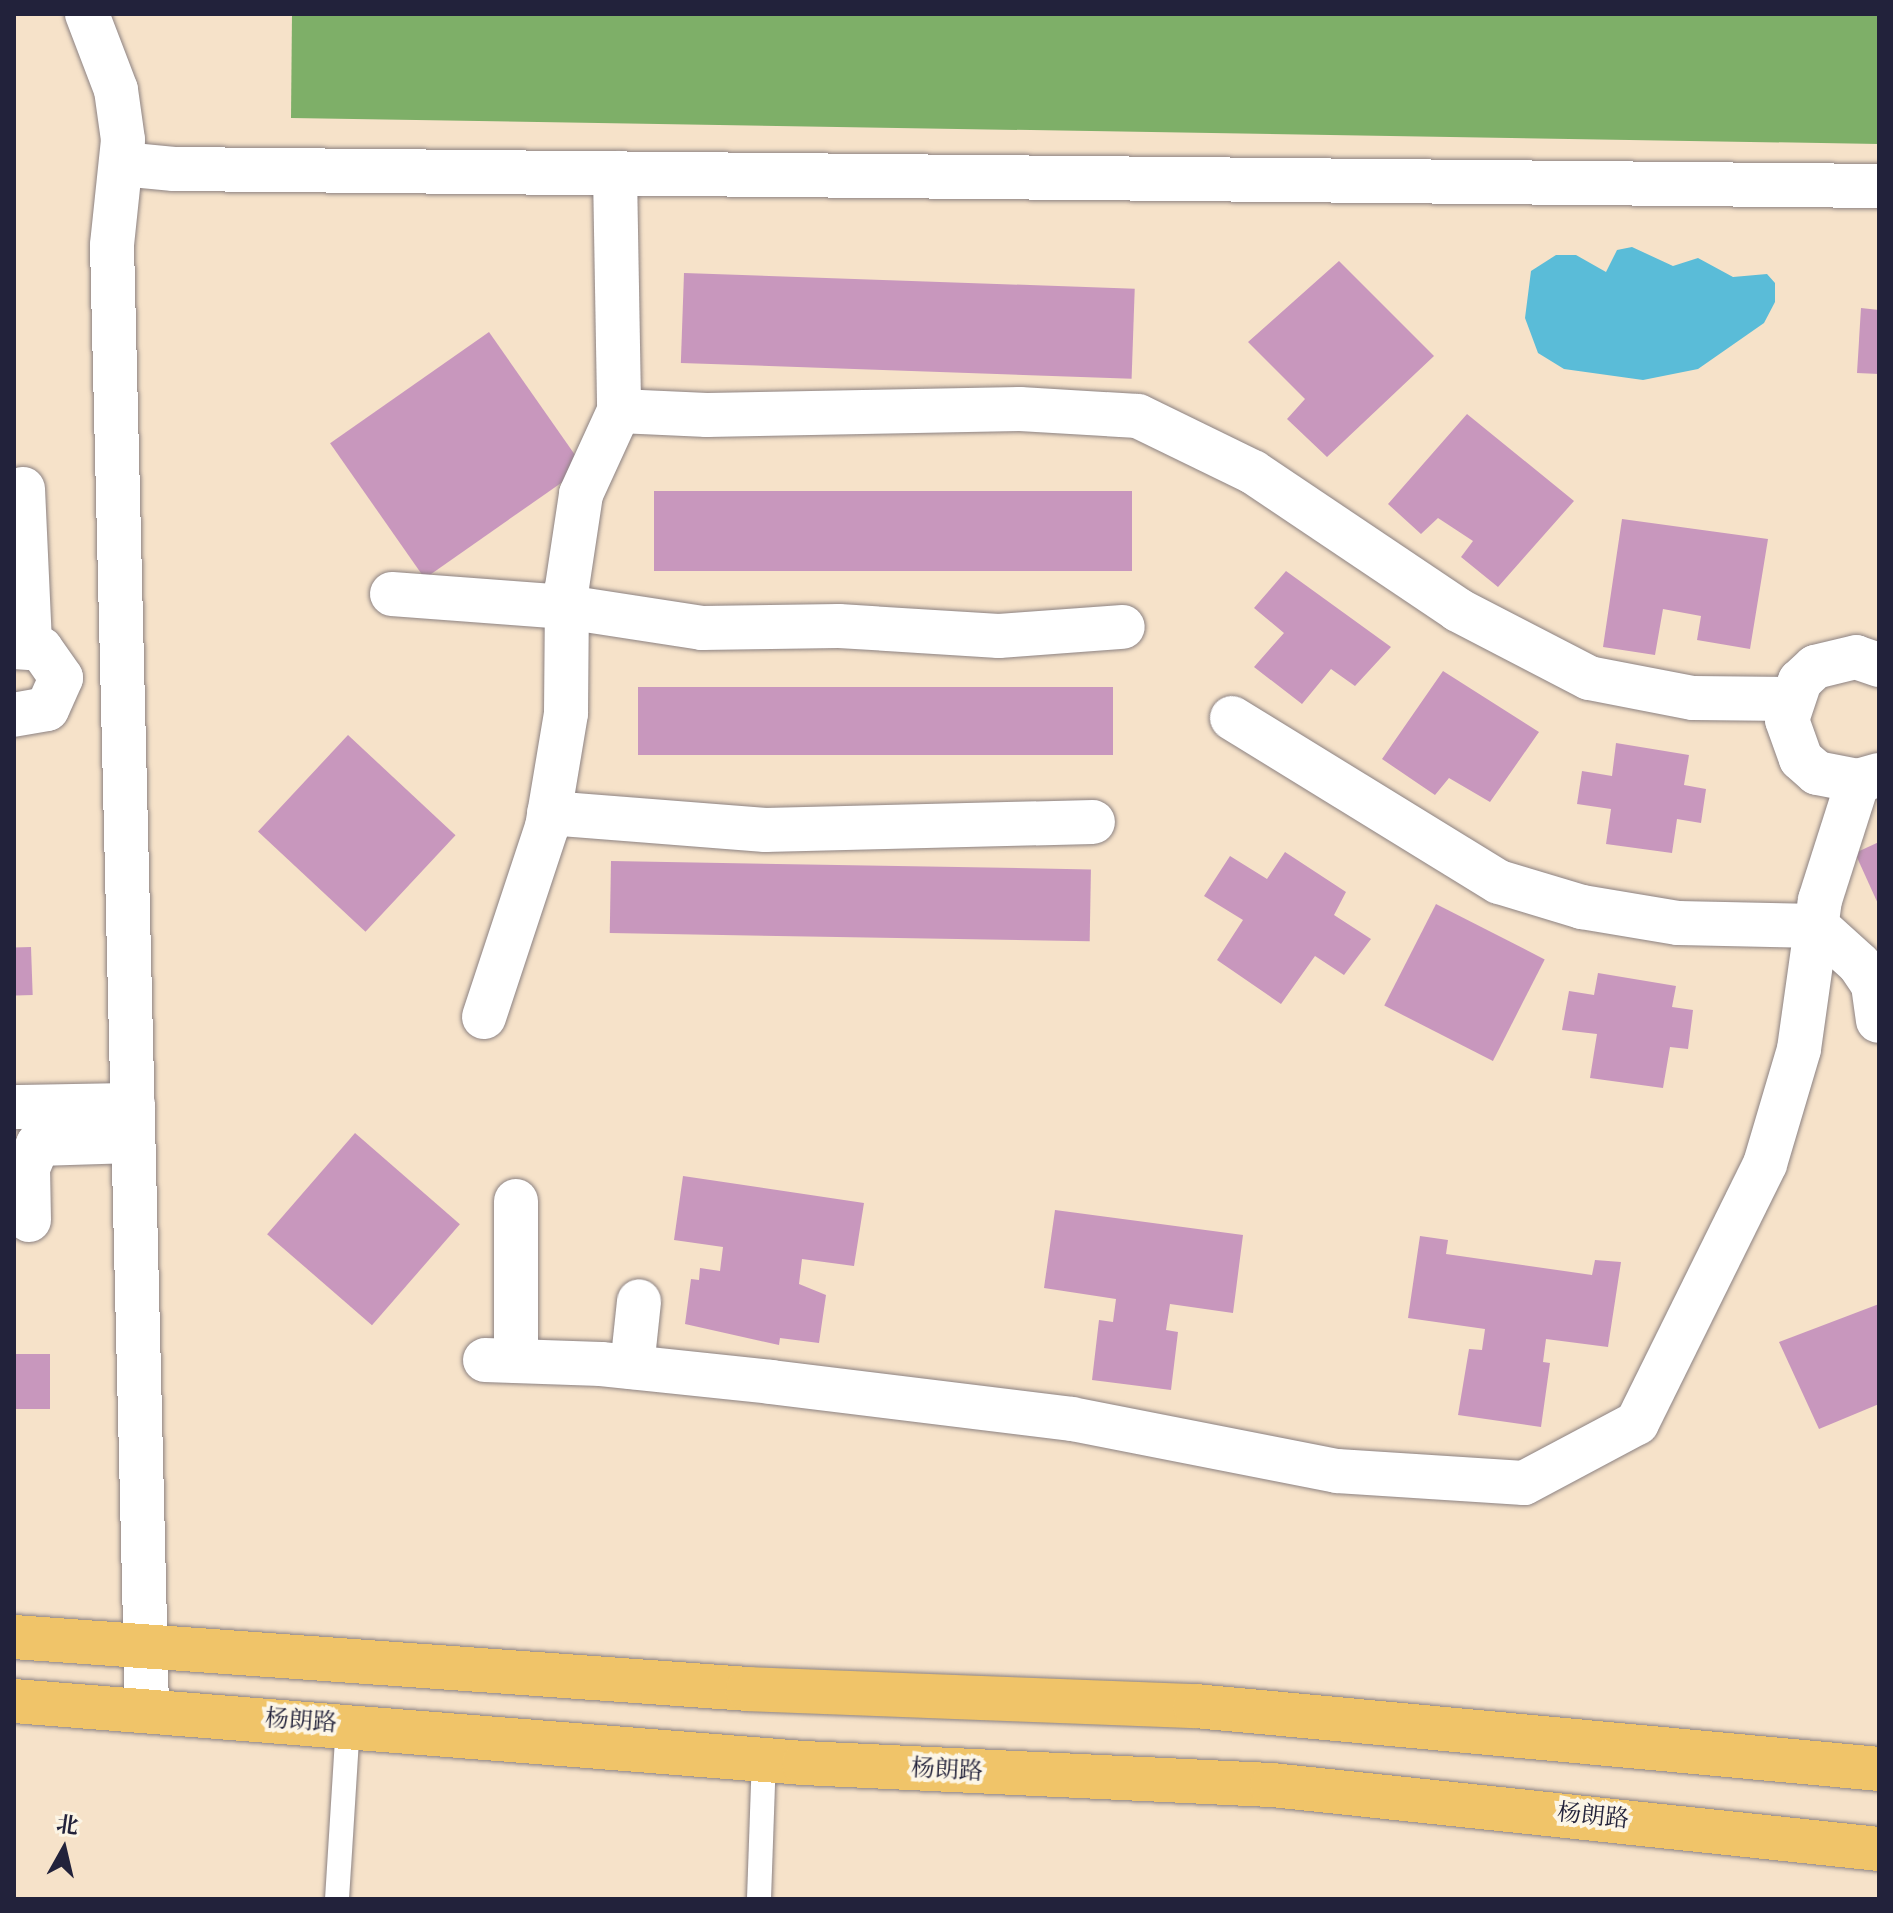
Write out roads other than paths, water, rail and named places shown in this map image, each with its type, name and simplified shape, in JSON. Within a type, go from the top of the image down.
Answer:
[{"type":"main road","points":[[14,1637],[748,1689],[1195,1706],[1879,1769]]},
{"type":"main road","name":"杨朗路","points":[[14,1701],[764,1759],[1272,1785],[1879,1849]]},
{"type":"street","points":[[87,14],[116,90],[122,164],[112,245],[147,1709]]},
{"type":"street","points":[[122,164],[174,169],[1879,186]]},
{"type":"street","points":[[484,1017],[549,813],[566,713],[566,607],[581,494],[619,411],[615,173]]},
{"type":"street","points":[[619,411],[707,415],[1020,409],[1138,416],[1253,472],[1458,610],[1589,678],[1693,698],[1790,699]]},
{"type":"street","points":[[14,715],[47,709],[61,678],[51,656],[22,646],[23,489]]},
{"type":"street","points":[[392,594],[566,607],[702,628],[839,626],[999,636],[1123,627]]},
{"type":"street","points":[[516,1201],[500,1361],[632,1367],[1072,1419],[1337,1471],[1524,1483],[1637,1423],[1765,1164],[1799,1049],[1817,926],[1868,778],[1827,777],[1801,759],[1787,720],[1790,699],[1800,681],[1835,658],[1856,657],[1879,665]]},
{"type":"street","points":[[61,678],[122,674]]},
{"type":"street","points":[[1232,718],[1499,882],[1582,907],[1678,923],[1817,926],[1873,985],[1878,1021]]},
{"type":"street","points":[[549,813],[765,830],[1093,822]]},
{"type":"street","points":[[14,1107],[133,1123]]},
{"type":"street","points":[[29,1220],[28,1168],[38,1144],[133,1123]]},
{"type":"street","points":[[632,1367],[639,1301]]},
{"type":"lane","points":[[337,1899],[348,1725]]},
{"type":"lane","points":[[759,1899],[764,1759]]},
{"type":"water","points":[[1632,247],[1673,266],[1698,258],[1733,277],[1767,274],[1775,283],[1775,302],[1764,323],[1698,369],[1643,380],[1564,369],[1538,353],[1525,318],[1531,271],[1556,255],[1576,255],[1606,272],[1617,250]]}]
